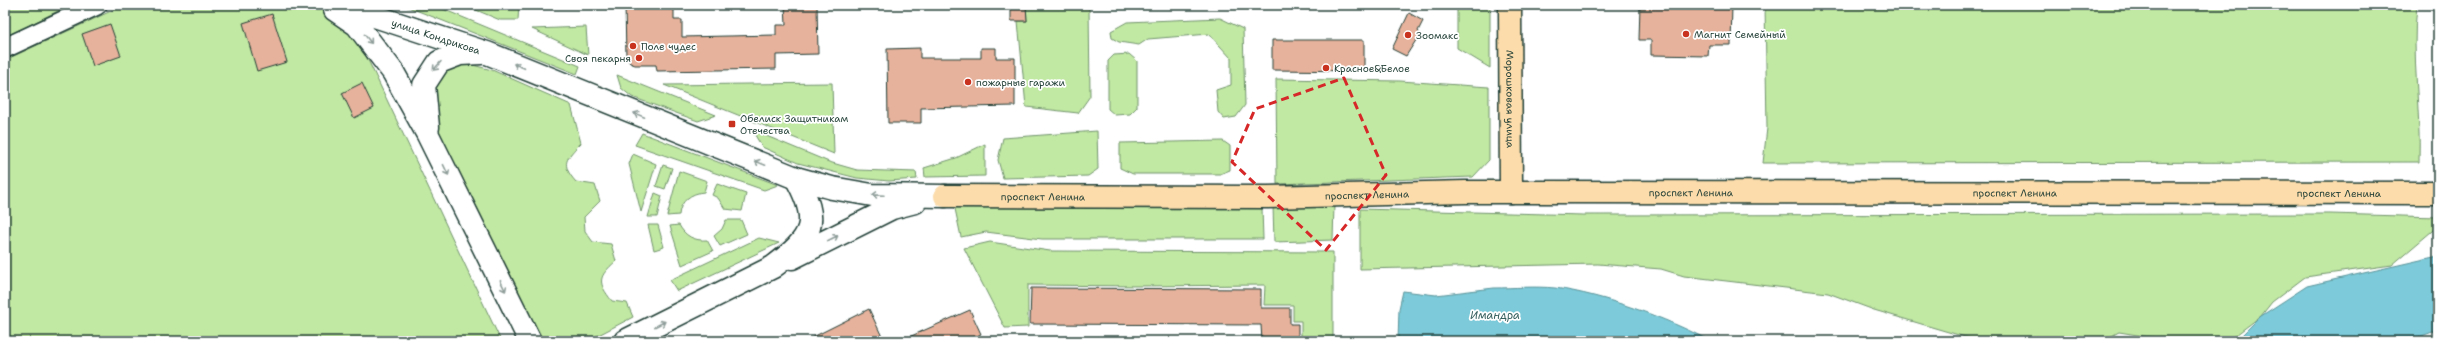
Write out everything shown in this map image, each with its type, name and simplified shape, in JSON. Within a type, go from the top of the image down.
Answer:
[{"type":"main road","points":[[328,5],[357,25],[393,72],[428,135],[530,341]]},
{"type":"main road","name":"улица Кондрикова","points":[[341,5],[486,53],[796,178]]},
{"type":"main road","name":"Морошковая улица","points":[[1510,5],[1511,192]]},
{"type":"main road","points":[[428,135],[424,85],[439,62],[460,54],[486,53]]},
{"type":"main road","points":[[625,341],[773,267],[789,255],[807,235],[811,219],[809,204],[796,178]]},
{"type":"main road","name":"проспект Ленина","points":[[796,178],[832,188],[872,195],[945,196],[1268,197],[1373,193],[1511,192],[2438,193]]},
{"type":"main road","name":"проспект Ленина","points":[[773,267],[892,208],[945,196]]},
{"type":"street","points":[[5,48],[97,5]]},
{"type":"highlighted area","points":[[1344,78],[1386,175],[1326,250],[1232,162],[1255,109]]},
{"type":"green space","points":[[5,5],[70,5],[5,37]]},
{"type":"green space","points":[[124,5],[313,5],[337,14],[356,37],[370,64],[501,341],[5,341],[5,60]]},
{"type":"green space","points":[[403,5],[433,5],[580,66],[577,74]]},
{"type":"green space","points":[[464,5],[519,5],[518,20],[500,20]]},
{"type":"green space","points":[[1026,5],[1089,5],[1090,96],[1078,113],[1026,107],[1018,21],[1027,21]]},
{"type":"green space","points":[[1457,5],[1490,5],[1490,68],[1457,48]]},
{"type":"green space","points":[[1765,5],[2417,5],[2415,44],[2419,123],[2419,162],[1763,163],[1767,128]]},
{"type":"green space","points":[[1220,18],[1243,29],[1245,105],[1236,117],[1224,119],[1218,112],[1216,90],[1231,85],[1231,58],[1209,34],[1148,39],[1139,45],[1119,42],[1112,38],[1111,31],[1127,22]]},
{"type":"green space","points":[[586,27],[588,55],[532,29]]},
{"type":"green space","points":[[1129,54],[1137,61],[1137,107],[1130,114],[1115,115],[1108,109],[1108,61],[1114,55]]},
{"type":"green space","points":[[461,62],[492,70],[571,105],[581,143],[567,161],[568,170],[576,182],[595,185],[600,201],[584,217],[585,231],[593,242],[611,244],[616,261],[606,271],[603,276],[602,284],[612,301],[627,303],[633,317],[587,341],[539,341],[430,112],[432,93],[436,81],[445,72]]},
{"type":"green space","points":[[617,75],[716,115],[698,121],[632,97],[621,88]]},
{"type":"green space","points":[[1276,79],[1400,81],[1489,87],[1489,160],[1473,177],[1277,184]]},
{"type":"green space","points":[[832,83],[834,154],[664,85]]},
{"type":"green space","points":[[752,130],[829,162],[857,170],[916,172],[917,179],[889,181],[857,178],[798,163],[762,147]]},
{"type":"green space","points":[[1097,131],[1098,169],[1088,176],[1003,178],[998,160],[1003,138]]},
{"type":"green space","points":[[642,133],[778,185],[764,190],[635,145]]},
{"type":"green space","points":[[1223,141],[1230,146],[1230,170],[1220,174],[1133,174],[1120,168],[1120,143]]},
{"type":"green space","points":[[985,144],[985,176],[925,177],[924,168],[956,158]]},
{"type":"green space","points":[[633,154],[656,164],[641,212],[629,164]]},
{"type":"green space","points":[[663,165],[672,168],[665,189],[656,186]]},
{"type":"green space","points":[[679,171],[707,181],[704,192],[695,194],[687,199],[680,210],[679,215],[667,216]]},
{"type":"green space","points":[[717,184],[746,194],[742,211],[725,209],[718,198],[712,195]]},
{"type":"green space","points":[[655,193],[662,196],[657,217],[648,217]]},
{"type":"green space","points":[[954,204],[1262,208],[1263,239],[1042,239],[986,232],[961,237]]},
{"type":"green space","points":[[1334,205],[1333,240],[1274,242],[1273,206]]},
{"type":"green space","points":[[1360,209],[1583,215],[2330,214],[2438,217],[2438,226],[2392,265],[2305,277],[2272,302],[2261,316],[2228,341],[2174,341],[2119,332],[2102,341],[1979,341],[1874,310],[1828,293],[1684,276],[1661,269],[1598,264],[1360,269]]},
{"type":"green space","points":[[726,220],[741,220],[747,234],[720,246],[714,236],[722,229]]},
{"type":"green space","points":[[648,225],[658,225],[664,247],[654,250]]},
{"type":"green space","points":[[679,225],[690,237],[698,240],[707,240],[713,251],[682,265],[670,226]]},
{"type":"green space","points":[[759,238],[779,243],[677,291],[670,280]]},
{"type":"green space","points":[[990,242],[1050,251],[1333,252],[1333,341],[1301,341],[1301,321],[1293,321],[1293,305],[1264,305],[1265,285],[1028,285],[1028,327],[1005,328],[964,248]]},
{"type":"water","points":[[2438,256],[2438,330],[2408,341],[2236,341],[2261,316],[2307,286]]},
{"type":"water","name":"Имандра","points":[[1532,287],[1574,291],[1635,308],[1675,324],[1710,341],[1398,341],[1399,309],[1403,291],[1436,295],[1494,288]]},
{"type":"building","points":[[625,5],[674,5],[674,20],[682,20],[682,37],[776,35],[776,25],[786,25],[785,5],[817,5],[818,54],[776,55],[776,69],[657,71],[656,65],[635,65],[630,63],[626,57]]},
{"type":"building","points":[[1011,5],[1026,5],[1027,21],[1011,21]]},
{"type":"building","name":"Магнит Семейный","points":[[1640,5],[1732,5],[1731,45],[1709,45],[1708,56],[1651,55],[1651,40],[1639,40]]},
{"type":"building","points":[[1409,13],[1423,21],[1418,31],[1420,34],[1406,56],[1392,49]]},
{"type":"building","points":[[272,14],[287,62],[257,71],[243,23]]},
{"type":"building","points":[[110,24],[121,56],[93,66],[82,34]]},
{"type":"building","points":[[1272,40],[1364,40],[1364,71],[1272,70]]},
{"type":"building","name":"пожарные гаражи","points":[[920,48],[920,58],[981,58],[981,48],[996,48],[996,58],[1015,58],[1015,106],[921,108],[921,123],[888,123],[887,49]]},
{"type":"building","points":[[362,83],[374,108],[354,118],[342,93]]},
{"type":"building","points":[[1031,288],[1261,289],[1261,308],[1290,308],[1290,324],[1298,324],[1298,341],[1262,341],[1261,325],[1030,324]]},
{"type":"building","points":[[869,309],[884,341],[805,341]]},
{"type":"building","points":[[970,310],[981,334],[966,341],[900,341]]},
{"type":"place","name":"Магнит Семейный","points":[[1686,34]]},
{"type":"place","name":"Зоомакс","points":[[1408,35]]},
{"type":"place","name":"Поле чудес","points":[[633,46]]},
{"type":"place","name":"Своя пекарня","points":[[639,58]]},
{"type":"place","name":"Красное&Белое","points":[[1326,68]]},
{"type":"place","name":"пожарные гаражи","points":[[968,82]]},
{"type":"place","name":"Обелиск Защитникам Отечества","points":[[732,124]]}]
